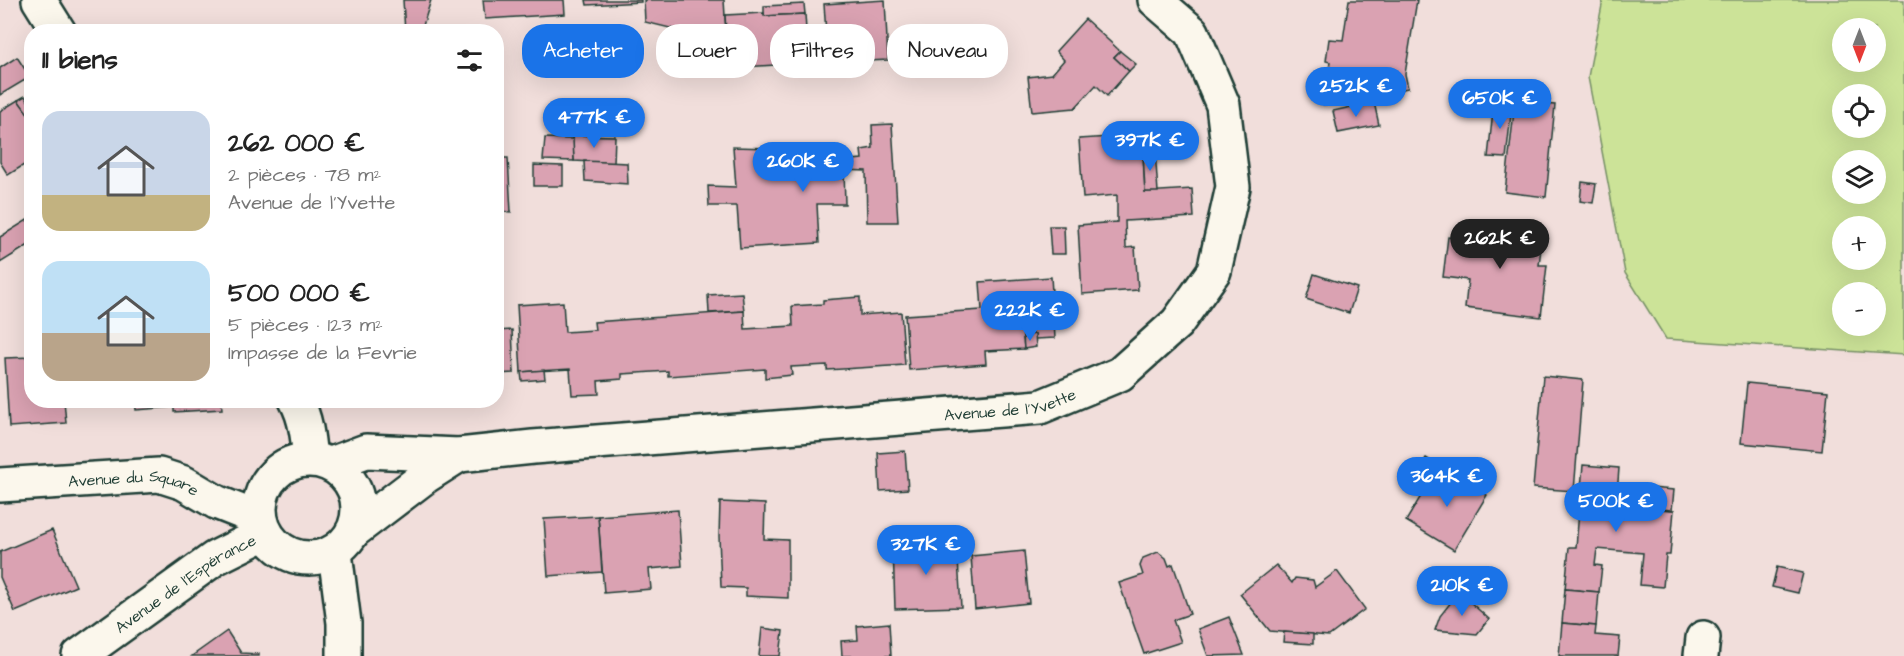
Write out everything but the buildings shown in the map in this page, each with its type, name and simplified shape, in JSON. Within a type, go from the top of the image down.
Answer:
[{"type":"street","points":[[39,0],[54,24]]},
{"type":"street","name":"Avenue de l'Yvette","points":[[320,461],[366,451],[459,455],[556,445],[1040,407],[1120,374],[1177,323],[1214,271],[1233,187],[1222,105],[1214,84],[1192,32],[1155,0]]},
{"type":"street","points":[[301,408],[306,428],[320,461],[351,481],[360,505],[345,542],[344,656]]},
{"type":"street","name":"Avenue de l'Yvette","points":[[345,542],[426,476],[459,455]]},
{"type":"street","points":[[320,461],[289,463],[271,477],[260,496],[262,526],[283,552],[309,560],[345,542]]},
{"type":"street","name":"Avenue du Square","points":[[0,485],[159,475],[184,483],[262,526]]},
{"type":"street","name":"Avenue de l'Espérance","points":[[79,656],[262,526]]},
{"type":"green space","points":[[1603,0],[1904,0],[1904,355],[1666,339],[1625,273],[1588,77]]}]
